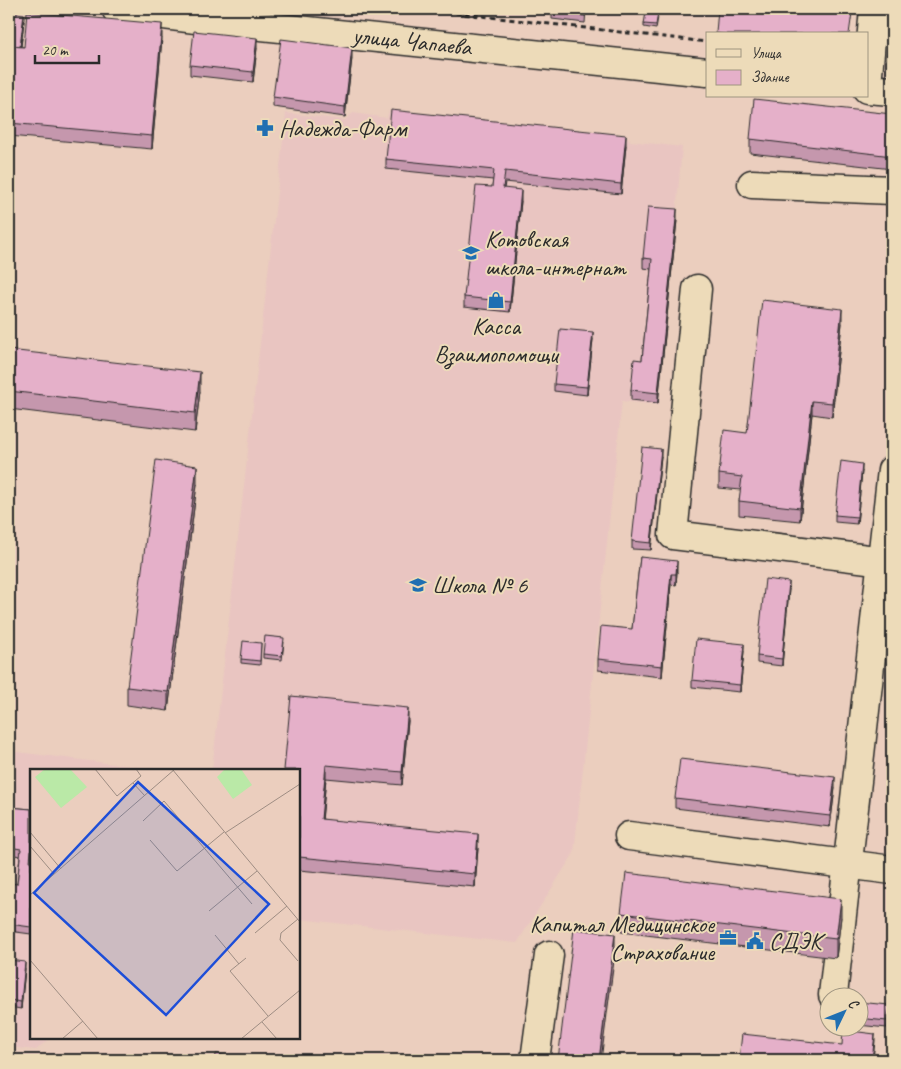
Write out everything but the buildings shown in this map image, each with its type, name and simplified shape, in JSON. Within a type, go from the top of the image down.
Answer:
[{"type":"street","name":"улица Чапаева","points":[[116,9],[213,15],[706,72]]},
{"type":"street","points":[[868,76],[874,9]]},
{"type":"street","points":[[868,87],[892,91]]},
{"type":"street","points":[[752,184],[892,190]]},
{"type":"street","points":[[697,289],[673,534],[887,561]]},
{"type":"street","points":[[834,986],[887,561],[892,470]]},
{"type":"street","points":[[629,836],[892,870]]},
{"type":"street","points":[[536,1060],[549,955]]},
{"type":"path","points":[[420,9],[706,42]]},
{"type":"shaded area","name":"Школа № 6","points":[[389,111],[629,138],[630,141],[682,147],[659,405],[622,401],[574,853],[517,943],[300,919],[300,769],[212,769],[286,113],[345,120],[353,113],[387,118]]},
{"type":"shaded area","points":[[9,751],[155,769],[30,769],[30,1039],[49,1039],[36,1050],[9,1047]]},
{"type":"place","name":"Надежда-Фарм","points":[[265,128]]},
{"type":"place","name":"Котовская школа-интернат","points":[[471,253]]},
{"type":"place","name":"Касса Взаимопомощи","points":[[496,300]]},
{"type":"place","name":"Школа № 6","points":[[418,585]]},
{"type":"place","name":"Капитал Медицинское Страхование","points":[[728,938]]},
{"type":"place","name":"СДЭК","points":[[755,941]]}]
